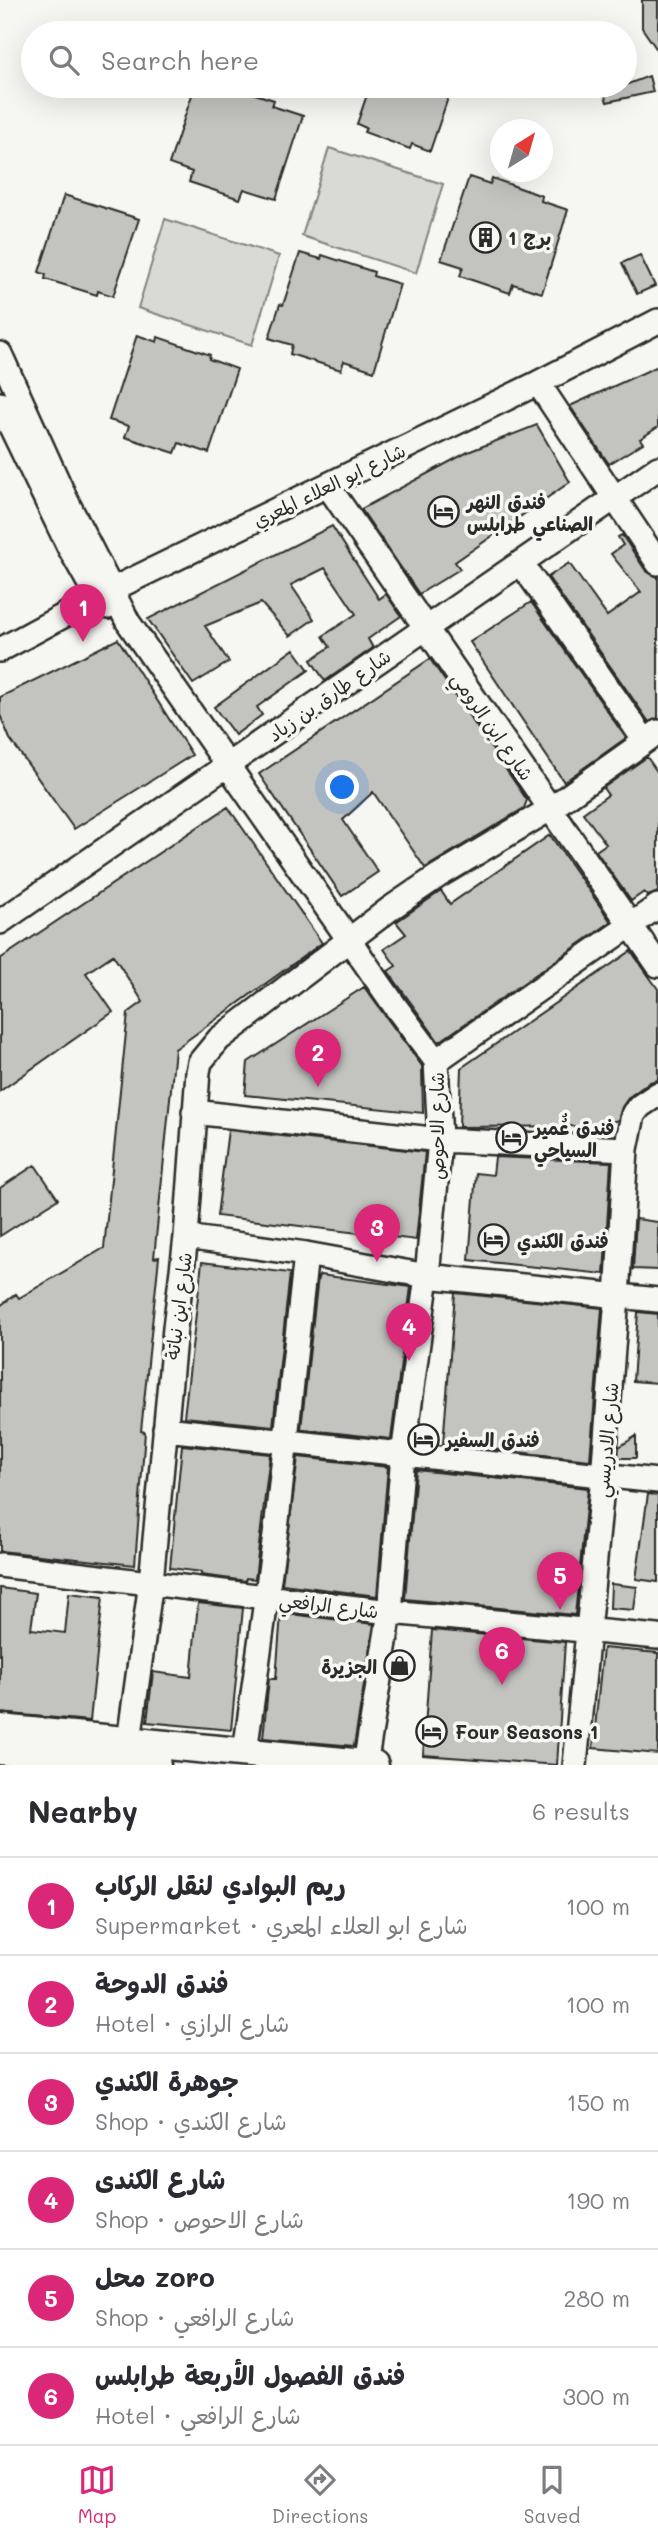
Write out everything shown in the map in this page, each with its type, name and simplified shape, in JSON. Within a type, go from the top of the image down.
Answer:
[{"type":"main road","points":[[0,1729],[156,1765]]},
{"type":"main road","points":[[0,1750],[126,1756],[245,1752],[368,1765]]},
{"type":"street","name":"شارع ابو العلاء المعري","points":[[0,650],[105,593],[538,383],[658,321]]},
{"type":"street","points":[[0,354],[105,593]]},
{"type":"street","points":[[538,383],[658,563]]},
{"type":"street","points":[[0,404],[69,547],[105,593]]},
{"type":"street","name":"شارع طارق بن زياد","points":[[0,922],[658,468]]},
{"type":"street","name":"شارع ابن الرومي","points":[[328,486],[658,965]]},
{"type":"street","points":[[521,563],[652,737]]},
{"type":"street","name":"شارع الاحوص","points":[[105,593],[436,1061],[440,1140],[427,1276],[403,1455],[390,1612],[368,1765]]},
{"type":"street","name":"شارع ابن نباتة","points":[[126,1756],[150,1582],[186,1237],[200,1062],[219,1039],[391,908],[438,876],[550,809],[652,737]]},
{"type":"street","points":[[436,1061],[658,906]]},
{"type":"street","name":"شارع الادريسي","points":[[575,1765],[603,1477],[626,1149],[633,1115],[640,1105],[658,1094]]},
{"type":"street","points":[[194,1112],[440,1140],[626,1149]]},
{"type":"street","points":[[186,1237],[306,1254],[427,1276],[658,1300]]},
{"type":"street","points":[[245,1752],[267,1598],[306,1254]]},
{"type":"street","points":[[165,1429],[658,1481]]},
{"type":"street","name":"شارع الرافعي","points":[[0,1564],[390,1612],[658,1637]]},
{"type":"shaded area","points":[[329,148],[443,184],[416,273],[302,236]]},
{"type":"shaded area","points":[[165,219],[279,256],[252,345],[138,308]]},
{"type":"building","points":[[642,0],[658,0],[658,51],[642,28]]},
{"type":"building","points":[[649,76],[653,92],[637,95],[637,81]]},
{"type":"building","points":[[191,98],[268,98],[274,100],[272,106],[303,116],[276,199],[244,189],[240,199],[189,182],[192,172],[169,164]]},
{"type":"building","points":[[366,98],[448,98],[430,151],[412,144],[410,149],[364,132],[366,128],[357,124]]},
{"type":"building","points":[[606,98],[625,98],[607,102]]},
{"type":"building","name":"برج 1","points":[[469,177],[490,184],[503,182],[542,196],[541,201],[568,210],[542,293],[513,284],[510,293],[460,276],[463,267],[441,260]]},
{"type":"building","points":[[64,195],[139,219],[113,296],[98,291],[97,295],[45,279],[46,275],[39,272]]},
{"type":"building","points":[[300,253],[321,259],[322,255],[374,272],[373,276],[400,284],[374,371],[344,361],[341,370],[290,354],[292,345],[269,338]]},
{"type":"building","points":[[640,255],[655,286],[637,294],[622,263]]},
{"type":"building","points":[[137,335],[157,342],[158,337],[210,355],[209,359],[237,369],[209,453],[179,443],[175,453],[125,437],[129,426],[109,420]]},
{"type":"building","points":[[658,366],[658,427],[640,439],[643,443],[609,464],[570,406]]},
{"type":"building","points":[[537,425],[570,482],[455,562],[460,569],[419,594],[361,509],[468,452]]},
{"type":"building","points":[[332,526],[379,599],[386,594],[401,616],[368,639],[373,648],[325,681],[311,660],[330,647],[323,636],[356,614],[325,568],[291,585],[314,619],[290,636],[261,603],[205,626],[229,662],[193,684],[148,619]]},
{"type":"building","points":[[622,535],[646,571],[658,577],[658,718],[649,722],[548,577],[569,563],[607,616],[641,592],[611,554],[623,545],[618,537]]},
{"type":"building","points":[[531,602],[626,738],[564,782],[470,642]]},
{"type":"building","points":[[118,639],[192,755],[74,829],[10,739],[0,715],[0,697]]},
{"type":"building","points":[[294,649],[309,670],[257,707],[262,715],[235,735],[214,707]]},
{"type":"building","points":[[430,659],[527,800],[524,808],[425,868],[373,792],[343,820],[378,872],[342,896],[259,774]]},
{"type":"building","points":[[647,757],[658,773],[658,892],[648,896],[644,892],[631,901],[596,851],[606,844],[583,813],[608,795],[603,788]]},
{"type":"building","points":[[228,807],[322,943],[175,1049],[154,1258],[159,1257],[141,1431],[145,1432],[135,1565],[0,1551],[0,1306],[16,1294],[19,1298],[104,1248],[128,1013],[143,1002],[113,955],[86,973],[113,1012],[0,1091],[0,959]]},
{"type":"building","points":[[550,835],[611,922],[439,1042],[388,971],[396,966],[384,949],[406,934],[396,922],[441,891],[450,904]]},
{"type":"building","points":[[631,951],[658,989],[658,1080],[650,1082],[629,1097],[618,1120],[599,1126],[459,1127],[461,1068]]},
{"type":"building","points":[[364,987],[422,1066],[423,1113],[245,1095],[248,1062]]},
{"type":"building","points":[[228,1130],[425,1152],[416,1240],[217,1216]]},
{"type":"building","points":[[495,1157],[611,1162],[604,1274],[469,1260],[476,1173],[493,1175]]},
{"type":"building","points":[[35,1165],[58,1199],[0,1236],[0,1188]]},
{"type":"building","points":[[636,1219],[658,1222],[658,1270],[633,1269]]},
{"type":"building","points":[[202,1262],[290,1273],[273,1426],[184,1417]]},
{"type":"building","points":[[320,1275],[411,1287],[391,1439],[301,1429]]},
{"type":"building","points":[[455,1293],[602,1308],[590,1460],[443,1444]]},
{"type":"building","points":[[638,1312],[658,1314],[658,1383],[633,1381]]},
{"type":"building","points":[[636,1436],[636,1458],[618,1458],[619,1447]]},
{"type":"building","points":[[182,1445],[270,1454],[255,1579],[246,1578],[246,1581],[170,1568]]},
{"type":"building","points":[[298,1457],[388,1467],[377,1596],[282,1584]]},
{"type":"building","points":[[416,1470],[588,1488],[575,1615],[405,1599]]},
{"type":"building","points":[[648,1494],[658,1495],[658,1582],[636,1579]]},
{"type":"building","points":[[611,1584],[637,1587],[634,1610],[610,1608]]},
{"type":"building","points":[[0,1588],[36,1593],[31,1629],[65,1633],[69,1593],[103,1597],[90,1721],[0,1713]]},
{"type":"building","points":[[198,1603],[243,1608],[231,1730],[147,1722],[153,1672],[191,1677]]},
{"type":"building","points":[[281,1613],[374,1624],[354,1746],[263,1738],[269,1679],[276,1679]]},
{"type":"building","points":[[432,1630],[565,1642],[557,1765],[423,1755]]},
{"type":"building","points":[[603,1648],[658,1653],[658,1754],[593,1748]]},
{"type":"place","name":"برج 1","points":[[485,237]]},
{"type":"place","name":"فندق النهر الصناعي طرابلس","points":[[444,512]]},
{"type":"place","name":"ريم البوادي لنقل الركاب","points":[[83,642]]},
{"type":"place","name":"فندق الدوحة","points":[[318,1087]]},
{"type":"place","name":"فندق عُُمير السياحي","points":[[511,1138]]},
{"type":"place","name":"فندق الكندي","points":[[494,1240]]},
{"type":"place","name":"جوهرة الكندي","points":[[377,1262]]},
{"type":"place","name":"شارع الكندى","points":[[409,1361]]},
{"type":"place","name":"فندق السفير","points":[[423,1439]]},
{"type":"place","name":"محل zoro","points":[[560,1610]]},
{"type":"place","name":"الجزيرة","points":[[400,1666]]},
{"type":"place","name":"فندق الفصول الأربعة طرابلس","points":[[502,1685]]},
{"type":"place","name":"Four Seasons 1","points":[[432,1731]]}]
